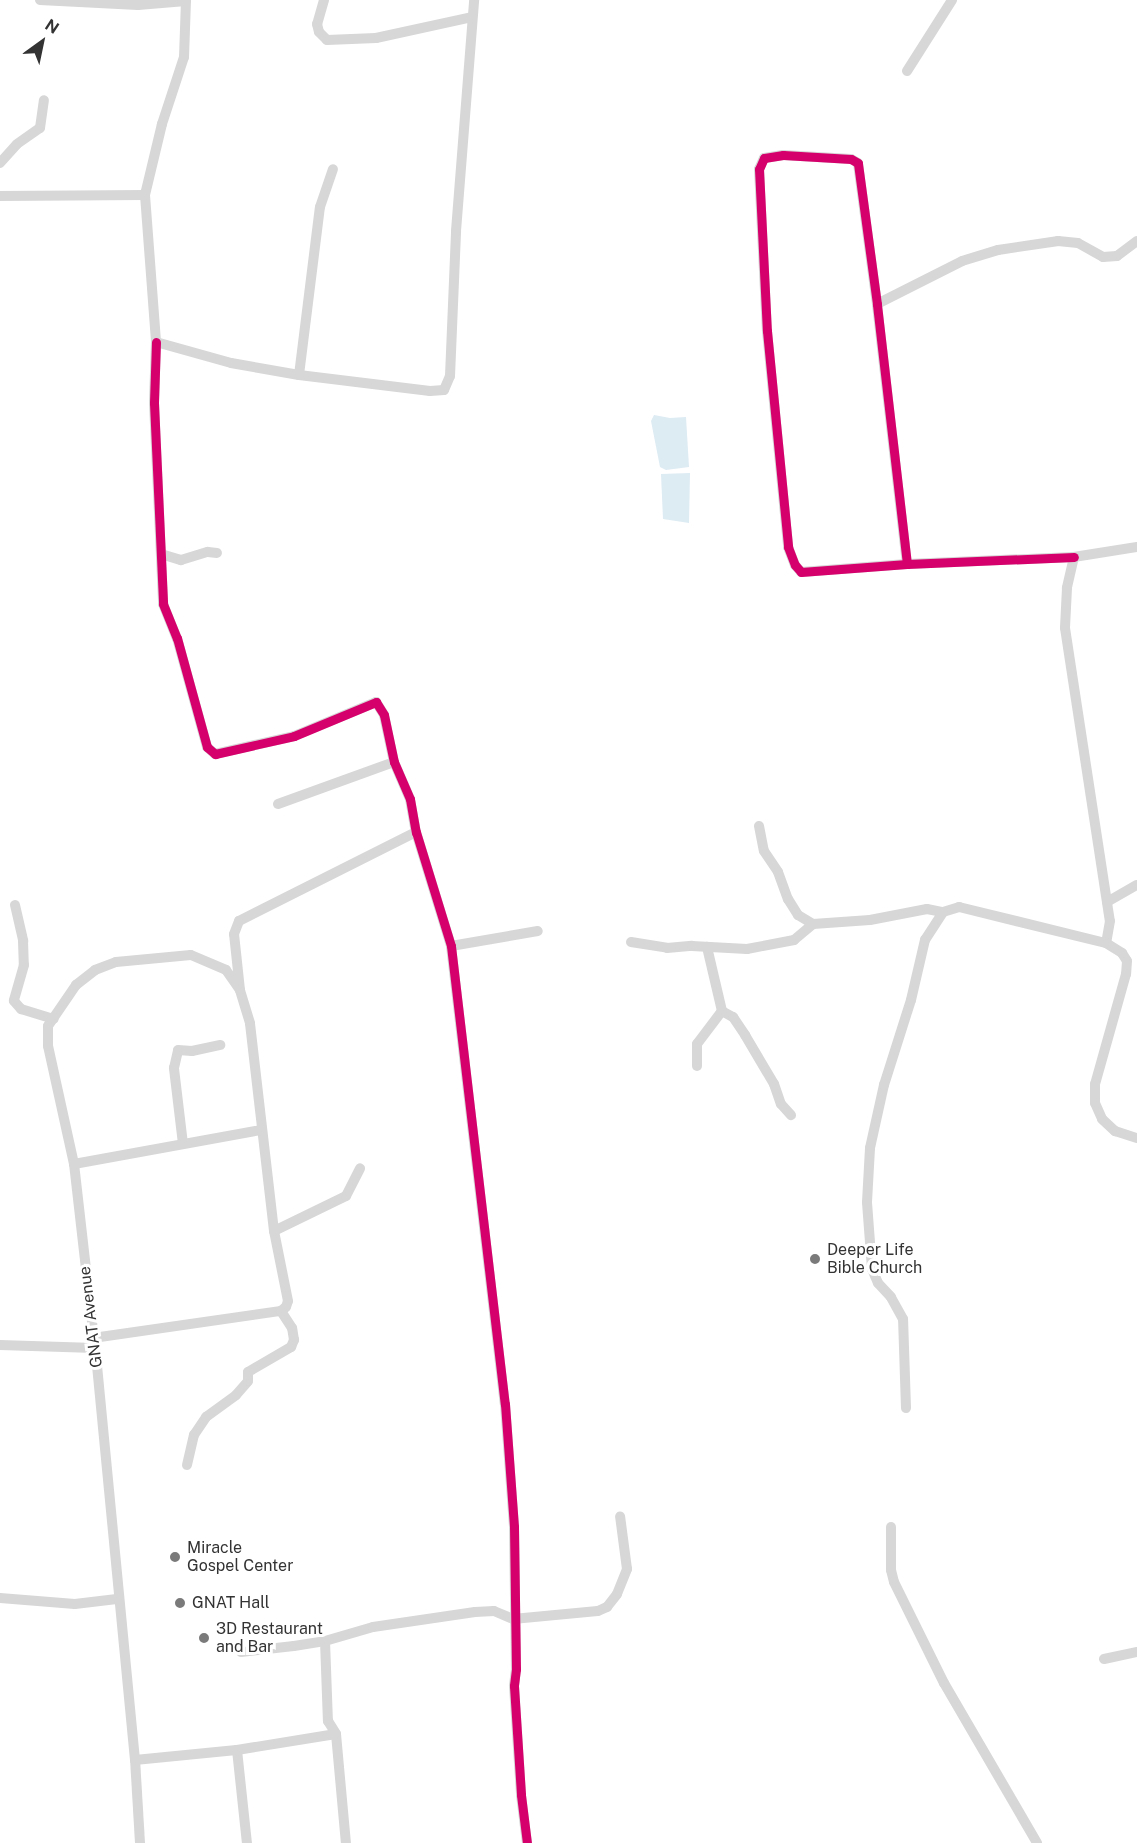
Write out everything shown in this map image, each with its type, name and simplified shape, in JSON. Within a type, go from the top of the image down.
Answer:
[{"type":"street","points":[[40,0],[138,5],[186,1],[184,57],[162,124],[145,195],[156,342],[154,403],[163,604],[177,638],[210,751],[215,754],[294,736],[376,702],[384,715],[394,762],[410,799],[416,832],[451,946],[505,1404],[514,1527],[514,1697],[527,1843]]},
{"type":"street","points":[[324,0],[317,24],[320,33],[327,40],[376,38],[472,17]]},
{"type":"street","points":[[156,342],[231,363],[299,375],[444,390],[450,376],[456,231],[474,0]]},
{"type":"street","points":[[907,71],[952,0]]},
{"type":"street","points":[[0,163],[16,144],[40,128],[44,100]]},
{"type":"street","points":[[907,564],[858,163],[851,159],[783,155],[764,159],[759,169],[767,331],[788,547],[795,566],[801,572],[907,564],[1074,557],[1137,547]]},
{"type":"street","points":[[299,375],[320,207],[333,169]]},
{"type":"street","points":[[0,196],[145,195]]},
{"type":"street","points":[[877,304],[962,261],[998,250],[1058,241],[1078,243],[1103,257],[1117,256],[1137,241]]},
{"type":"street","points":[[161,554],[182,560],[208,552],[217,553]]},
{"type":"street","points":[[1074,557],[1067,588],[1065,628],[1110,921],[1106,943]]},
{"type":"street","points":[[279,804],[394,762]]},
{"type":"street","points":[[759,826],[764,851],[778,872],[788,899],[798,915],[813,924],[870,920],[927,909],[943,912],[959,907],[1106,943],[1122,953],[1127,967],[1095,1084],[1095,1102],[1102,1119],[1115,1131],[1137,1138]]},
{"type":"street","points":[[0,1345],[94,1343],[281,1311],[288,1301],[274,1231],[250,1023],[240,990],[234,934],[239,921],[416,832]]},
{"type":"street","points":[[1107,902],[1137,885]]},
{"type":"street","points":[[15,905],[23,942],[24,965],[14,1001],[21,1009],[53,1019]]},
{"type":"street","points":[[906,1408],[903,1319],[891,1298],[878,1283],[872,1269],[867,1202],[870,1148],[884,1085],[926,940],[943,912]]},
{"type":"street","points":[[631,942],[667,948],[747,949],[794,940],[813,924]]},
{"type":"street","points":[[451,946],[538,931]]},
{"type":"street","points":[[697,1066],[698,1044],[722,1011],[708,947]]},
{"type":"street","name":"GNAT Avenue","points":[[140,1843],[135,1760],[74,1164],[48,1046],[48,1026],[76,985],[95,970],[116,962],[191,955],[226,970],[240,990]]},
{"type":"street","points":[[722,1011],[733,1017],[745,1035],[774,1084],[781,1104],[791,1115]]},
{"type":"street","points":[[183,1144],[174,1068],[178,1050],[192,1052],[219,1045]]},
{"type":"street","points":[[74,1164],[262,1130]]},
{"type":"street","points":[[274,1231],[334,1204],[346,1196],[360,1168]]},
{"type":"street","points":[[187,1465],[194,1435],[206,1417],[236,1395],[248,1381],[248,1372],[291,1347],[294,1340],[291,1328],[281,1311]]},
{"type":"street","points":[[241,1652],[325,1641],[373,1627],[476,1612],[494,1611],[513,1619],[598,1611],[607,1607],[617,1594],[627,1569],[620,1516]]},
{"type":"street","points":[[891,1527],[891,1570],[894,1582],[944,1683],[1037,1843]]},
{"type":"street","points":[[0,1598],[75,1604],[117,1599]]},
{"type":"street","points":[[325,1641],[328,1722],[336,1734],[346,1843]]},
{"type":"street","points":[[1104,1659],[1137,1652]]},
{"type":"street","points":[[135,1760],[237,1750],[336,1734]]},
{"type":"street","points":[[237,1750],[247,1843]]},
{"type":"shaded area","points":[[654,415],[670,418],[686,417],[689,467],[666,470],[660,467],[651,421]]},
{"type":"shaded area","points":[[690,473],[689,523],[663,519],[661,474]]},
{"type":"cycle path","points":[[907,564],[858,163],[851,159],[783,155],[764,158],[759,169],[767,331],[788,547],[795,565],[801,572],[907,564],[1074,557]]},
{"type":"cycle path","points":[[156,342],[154,403],[163,604],[177,638],[207,747],[215,754],[294,736],[376,702],[384,715],[394,762],[410,799],[416,832],[451,946],[505,1404],[514,1527],[516,1669],[514,1686],[521,1795],[527,1843]]},
{"type":"place","name":"Deeper Life Bible Church","points":[[815,1259]]},
{"type":"place","name":"Miracle Gospel Center","points":[[175,1557]]},
{"type":"place","name":"GNAT Hall","points":[[180,1603]]},
{"type":"place","name":"3D Restaurant and Bar","points":[[204,1638]]}]
